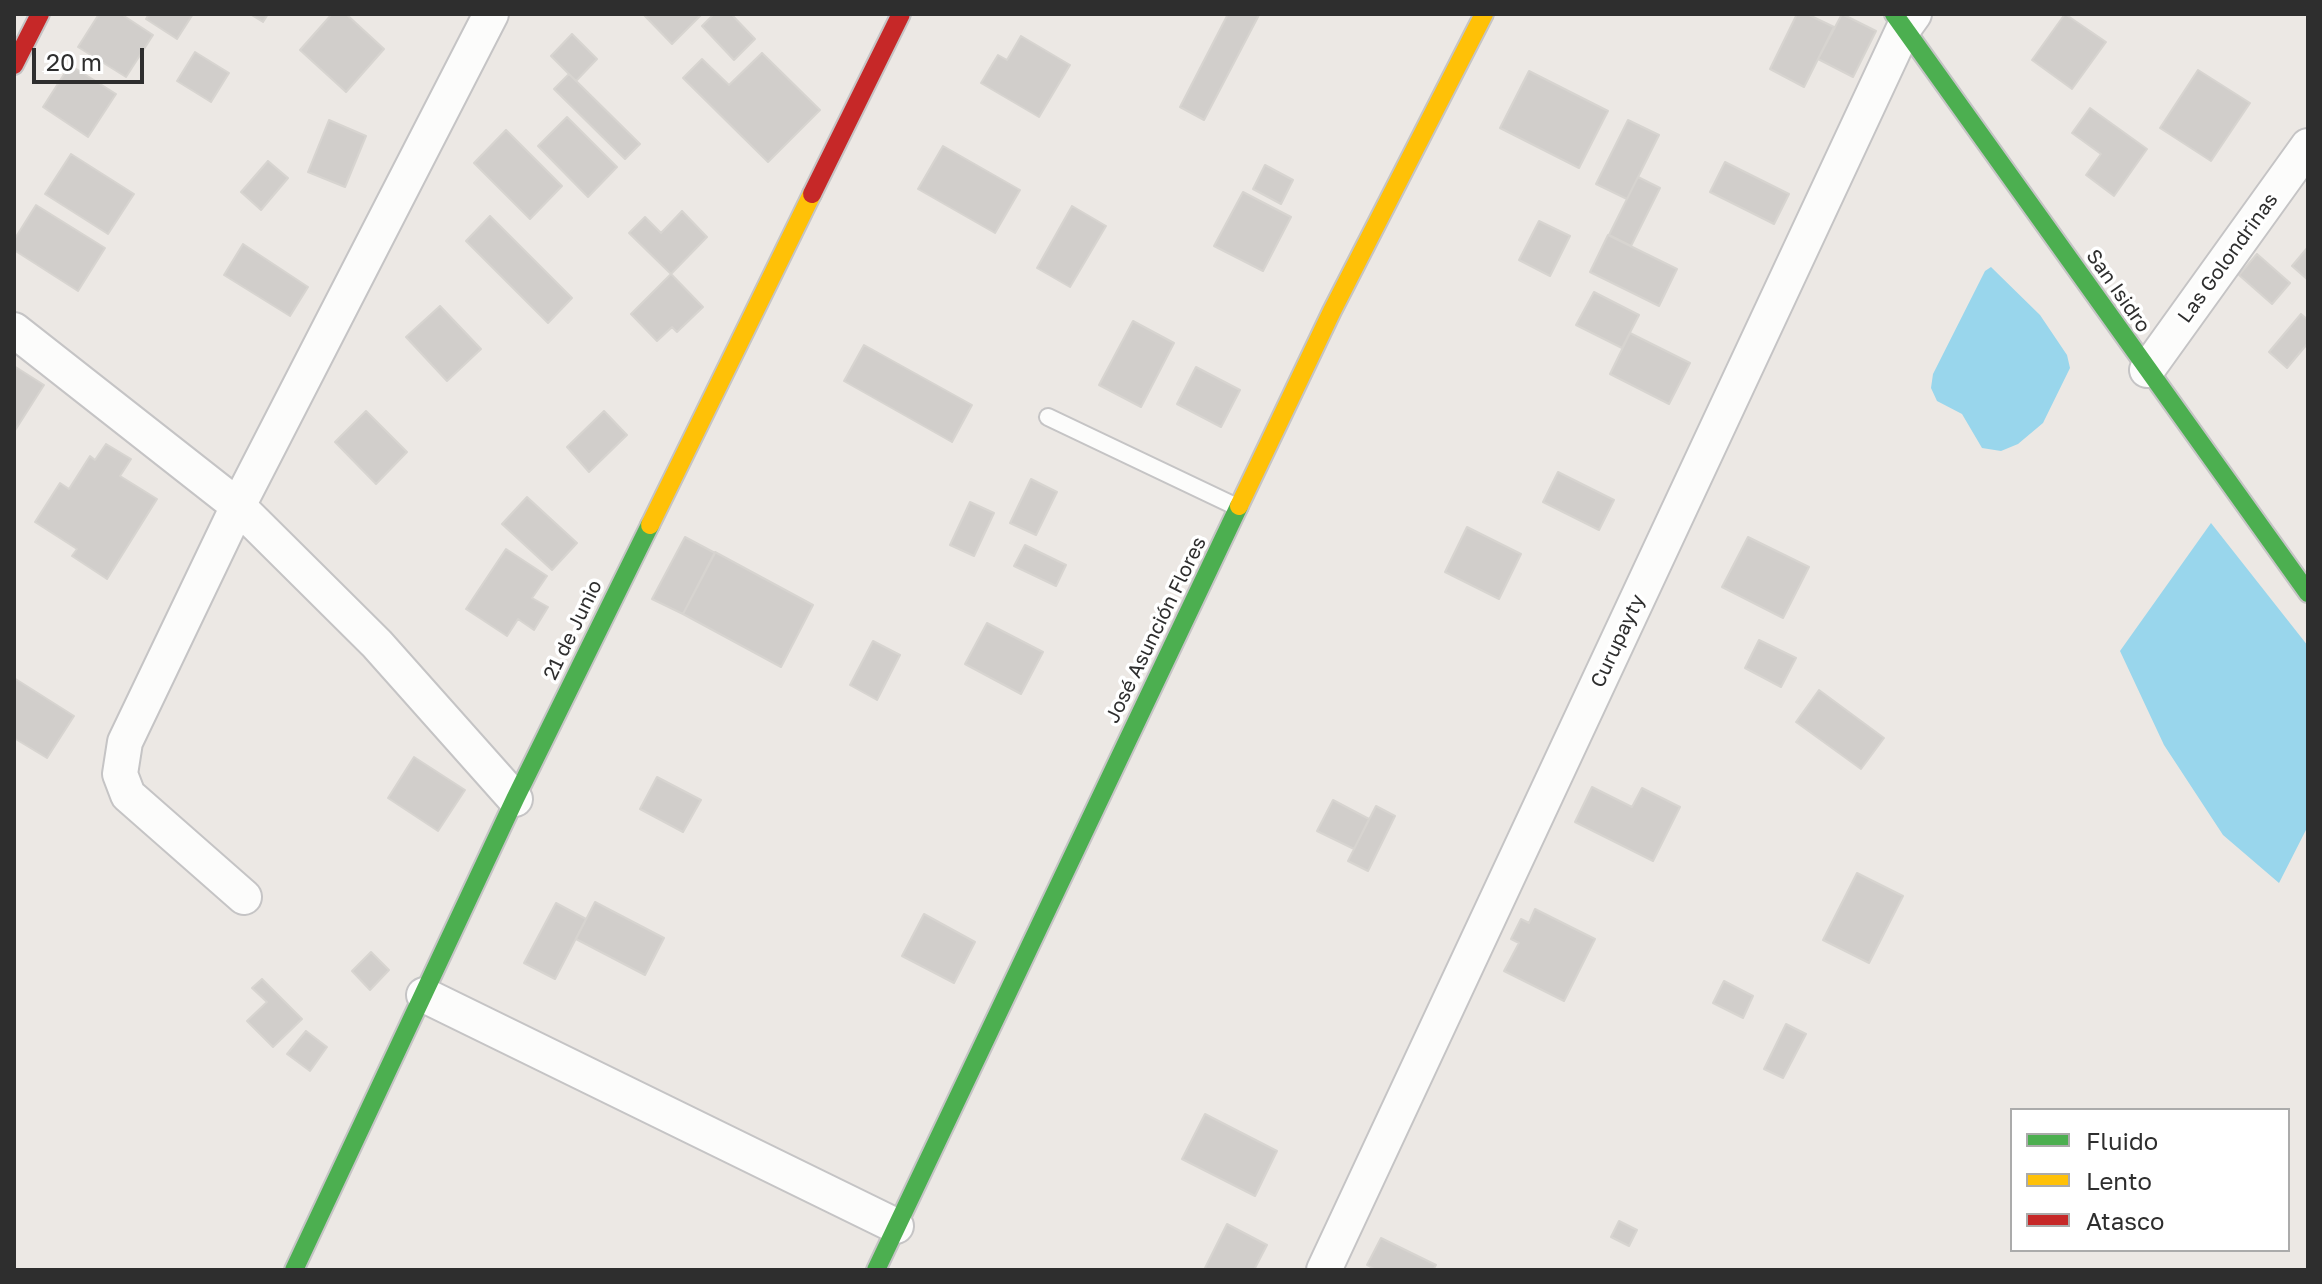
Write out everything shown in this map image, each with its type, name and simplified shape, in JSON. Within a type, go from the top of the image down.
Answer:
[{"type":"street","points":[[14,65],[40,14]]},
{"type":"street","points":[[244,897],[128,795],[120,774],[125,742],[238,506],[491,14]]},
{"type":"street","name":"21 de Junio","points":[[294,1270],[515,799],[901,14]]},
{"type":"street","name":"José Asunción Flores","points":[[876,1270],[1332,311],[1484,14]]},
{"type":"street","name":"San Isidro","points":[[1904,19],[2147,370],[2308,593]]},
{"type":"street","name":"Curupayty","points":[[1324,1270],[1904,19]]},
{"type":"street","name":"Las Golondrinas","points":[[2147,370],[2308,146]]},
{"type":"street","points":[[14,330],[238,506],[377,644],[515,799]]},
{"type":"street","points":[[424,995],[896,1226]]},
{"type":"lane","points":[[1048,417],[1239,508]]},
{"type":"water","points":[[1991,267],[2040,315],[2067,355],[2070,368],[2043,423],[2018,444],[2001,451],[1982,448],[1962,414],[1937,401],[1931,388],[1933,374],[1985,271]]},
{"type":"water","points":[[2211,523],[2308,646],[2308,826],[2279,883],[2223,835],[2164,745],[2120,651]]},
{"type":"building","points":[[99,14],[121,14],[153,35],[126,77],[78,47]]},
{"type":"building","points":[[149,14],[193,14],[177,39],[146,19]]},
{"type":"building","points":[[250,14],[268,14],[263,22]]},
{"type":"building","points":[[332,14],[346,14],[384,49],[346,92],[300,50]]},
{"type":"building","points":[[643,14],[702,14],[672,44]]},
{"type":"building","points":[[714,14],[731,14],[755,39],[734,60],[702,26]]},
{"type":"building","points":[[1228,14],[1259,15],[1204,120],[1180,107]]},
{"type":"building","points":[[1797,14],[1807,14],[1834,27],[1804,87],[1770,69]]},
{"type":"building","points":[[1842,14],[1876,31],[1853,77],[1818,59]]},
{"type":"building","points":[[2065,14],[2106,42],[2072,89],[2032,60]]},
{"type":"building","points":[[572,34],[597,59],[576,81],[551,56]]},
{"type":"building","points":[[1021,36],[1070,65],[1039,117],[981,83],[998,55],[1007,60]]},
{"type":"building","points":[[195,52],[229,73],[211,102],[177,81]]},
{"type":"building","points":[[762,53],[820,110],[768,162],[683,78],[702,59],[729,85]]},
{"type":"building","points":[[70,65],[116,94],[88,137],[43,107]]},
{"type":"building","points":[[2198,70],[2250,103],[2211,161],[2160,128]]},
{"type":"building","points":[[1529,71],[1608,111],[1579,168],[1500,128]]},
{"type":"building","points":[[569,74],[640,144],[625,159],[554,89]]},
{"type":"building","points":[[2090,108],[2147,149],[2114,196],[2086,175],[2101,154],[2072,133]]},
{"type":"building","points":[[567,117],[617,167],[588,197],[538,146]]},
{"type":"building","points":[[329,120],[366,136],[345,187],[308,172]]},
{"type":"building","points":[[1628,120],[1659,135],[1627,199],[1596,184]]},
{"type":"building","points":[[506,130],[562,186],[530,219],[474,163]]},
{"type":"building","points":[[943,146],[1020,190],[995,233],[918,189]]},
{"type":"building","points":[[71,154],[134,194],[108,234],[45,194]]},
{"type":"building","points":[[268,161],[288,178],[261,210],[241,192]]},
{"type":"building","points":[[1725,162],[1789,194],[1774,224],[1710,192]]},
{"type":"building","points":[[1265,165],[1293,180],[1281,204],[1253,189]]},
{"type":"building","points":[[1638,177],[1660,188],[1631,246],[1609,235]]},
{"type":"building","points":[[1243,192],[1291,217],[1263,271],[1214,246]]},
{"type":"building","points":[[36,205],[105,248],[78,291],[14,250],[14,240]]},
{"type":"building","points":[[1072,206],[1106,226],[1070,287],[1037,268]]},
{"type":"building","points":[[682,211],[707,237],[671,274],[629,233],[645,217],[661,233]]},
{"type":"building","points":[[490,216],[572,298],[548,323],[466,241]]},
{"type":"building","points":[[1539,221],[1570,236],[1550,276],[1519,260]]},
{"type":"building","points":[[1608,235],[1677,269],[1659,306],[1590,272]]},
{"type":"building","points":[[243,244],[308,287],[290,316],[224,275]]},
{"type":"building","points":[[2308,247],[2308,280],[2292,266]]},
{"type":"building","points":[[2257,254],[2290,283],[2272,304],[2239,275]]},
{"type":"building","points":[[671,274],[703,307],[677,332],[672,327],[657,341],[631,314]]},
{"type":"building","points":[[1594,292],[1639,315],[1622,348],[1576,325]]},
{"type":"building","points":[[440,306],[481,349],[447,381],[406,337]]},
{"type":"building","points":[[2301,314],[2308,320],[2308,343],[2287,368],[2269,352]]},
{"type":"building","points":[[1133,321],[1174,343],[1141,407],[1099,385]]},
{"type":"building","points":[[1630,333],[1690,363],[1669,404],[1610,374]]},
{"type":"building","points":[[864,345],[972,405],[952,442],[844,381]]},
{"type":"building","points":[[14,366],[44,385],[14,432]]},
{"type":"building","points":[[1196,367],[1240,390],[1221,427],[1177,404]]},
{"type":"building","points":[[366,411],[407,452],[376,484],[335,442]]},
{"type":"building","points":[[604,411],[627,435],[589,472],[567,447]]},
{"type":"building","points":[[106,444],[131,459],[120,476],[157,499],[107,579],[72,556],[77,549],[35,522],[60,483],[69,489],[90,456],[95,460]]},
{"type":"building","points":[[1558,472],[1614,500],[1599,530],[1543,502]]},
{"type":"building","points":[[1031,479],[1057,492],[1036,535],[1010,523]]},
{"type":"building","points":[[527,497],[577,543],[552,570],[502,524]]},
{"type":"building","points":[[970,502],[994,513],[974,556],[950,545]]},
{"type":"building","points":[[1467,527],[1521,554],[1499,599],[1445,572]]},
{"type":"building","points":[[685,537],[715,553],[683,614],[652,599]]},
{"type":"building","points":[[1748,537],[1809,567],[1783,618],[1722,587]]},
{"type":"building","points":[[1025,545],[1066,565],[1056,586],[1014,566]]},
{"type":"building","points":[[506,549],[547,576],[532,598],[548,607],[534,630],[518,619],[507,636],[466,609]]},
{"type":"building","points":[[715,552],[813,605],[781,667],[683,614]]},
{"type":"building","points":[[987,623],[1043,652],[1021,694],[965,664]]},
{"type":"building","points":[[1759,640],[1796,658],[1781,687],[1745,668]]},
{"type":"building","points":[[873,641],[900,655],[877,700],[850,685]]},
{"type":"building","points":[[14,678],[74,716],[47,758],[14,738]]},
{"type":"building","points":[[1819,690],[1884,738],[1861,769],[1796,722]]},
{"type":"building","points":[[414,757],[465,790],[438,831],[388,798]]},
{"type":"building","points":[[657,777],[701,800],[683,832],[640,809]]},
{"type":"building","points":[[1592,787],[1632,807],[1642,788],[1680,807],[1653,861],[1575,822]]},
{"type":"building","points":[[1333,800],[1369,819],[1354,849],[1317,831]]},
{"type":"building","points":[[1376,806],[1395,816],[1368,871],[1348,861]]},
{"type":"building","points":[[1857,873],[1903,896],[1869,963],[1823,940]]},
{"type":"building","points":[[595,902],[664,938],[645,975],[576,939]]},
{"type":"building","points":[[556,903],[586,919],[555,979],[524,963]]},
{"type":"building","points":[[1535,909],[1595,939],[1564,1001],[1504,971],[1519,943],[1511,939],[1521,919],[1529,923]]},
{"type":"building","points":[[924,914],[975,942],[954,983],[902,956]]},
{"type":"building","points":[[371,952],[389,970],[370,990],[352,971]]},
{"type":"building","points":[[262,979],[302,1019],[273,1047],[247,1021],[267,1002],[252,988]]},
{"type":"building","points":[[1724,981],[1753,996],[1743,1018],[1713,1003]]},
{"type":"building","points":[[1786,1024],[1806,1034],[1783,1078],[1764,1069]]},
{"type":"building","points":[[306,1031],[327,1047],[310,1071],[287,1054]]},
{"type":"building","points":[[1205,1114],[1277,1151],[1255,1196],[1182,1159]]},
{"type":"building","points":[[1619,1221],[1637,1230],[1629,1246],[1611,1237]]},
{"type":"building","points":[[1227,1224],[1267,1245],[1254,1270],[1204,1270]]},
{"type":"building","points":[[1381,1238],[1436,1265],[1433,1270],[1376,1270],[1367,1265]]},
{"type":"traffic: fast","points":[[1894,14],[2308,593]]},
{"type":"traffic: fast","points":[[876,1270],[1239,506]]},
{"type":"traffic: fast","points":[[294,1270],[515,799],[650,525]]},
{"type":"traffic: slow","points":[[1239,506],[1332,311],[1484,14]]},
{"type":"traffic: slow","points":[[650,525],[812,194]]},
{"type":"traffic: jam","points":[[14,65],[40,14]]},
{"type":"traffic: jam","points":[[812,194],[901,14]]}]
